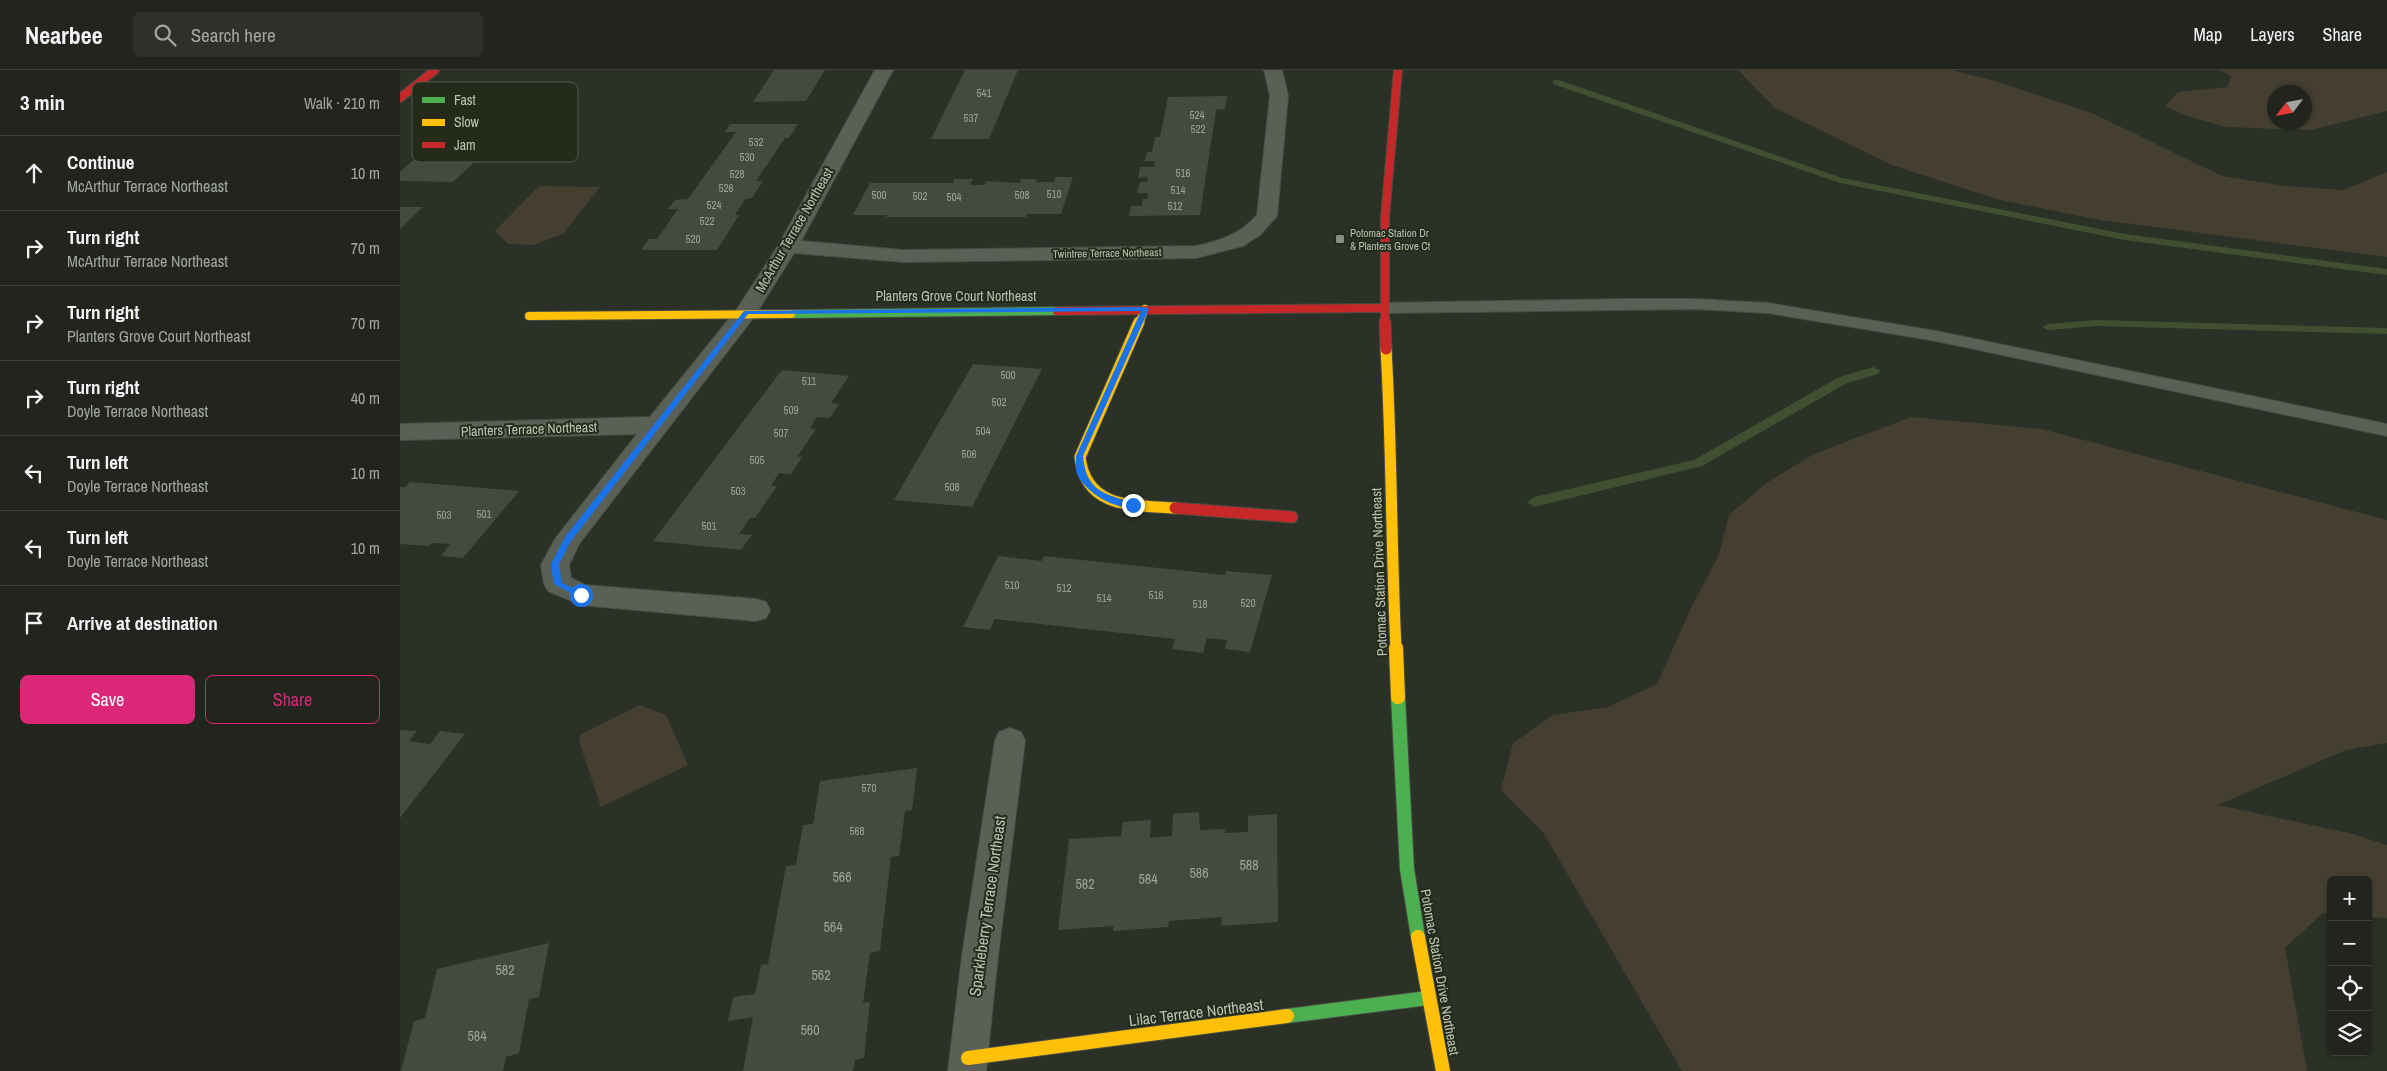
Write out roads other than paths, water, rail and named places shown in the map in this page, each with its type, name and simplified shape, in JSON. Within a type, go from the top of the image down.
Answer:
[{"type":"street","points":[[420,82],[435,70]]},
{"type":"street","name":"McArthur Terrace Northeast","points":[[756,610],[581,595],[558,584],[555,564],[568,539],[746,312],[788,246],[884,70]]},
{"type":"street","name":"Twintree Terrace Northeast","points":[[788,246],[902,256],[1196,252],[1220,248],[1241,240],[1256,230],[1267,216],[1279,96],[1273,70]]},
{"type":"street","name":"Potomac Station Drive Northeast","points":[[1398,70],[1397,103],[1388,173],[1383,308],[1391,427],[1392,573],[1407,869],[1428,998],[1443,1071]]},
{"type":"street","points":[[400,98],[412,88]]},
{"type":"street","name":"Planters Grove Court Northeast","points":[[529,316],[746,312],[1383,308]]},
{"type":"street","points":[[1145,309],[1080,456],[1081,474],[1093,490],[1115,502],[1292,517]]},
{"type":"street","name":"Planters Terrace Northeast","points":[[400,432],[658,425]]},
{"type":"street","name":"Sparkleberry Terrace Northeast","points":[[967,1064],[1010,741]]},
{"type":"street","name":"Lilac Terrace Northeast","points":[[967,1064],[1428,998]]},
{"type":"lane","points":[[1383,308],[1622,304],[1694,304],[1768,308],[1936,336],[2387,430]]},
{"type":"waterway","points":[[1556,82],[1840,180],[2125,237],[2387,272]]},
{"type":"waterway","points":[[2048,327],[2097,323],[2387,331]]},
{"type":"waterway","points":[[1534,502],[1698,463],[1843,380],[1874,371]]},
{"type":"place","name":"Potomac Station Dr & Planters Grove Ct","points":[[1340,239]]}]
